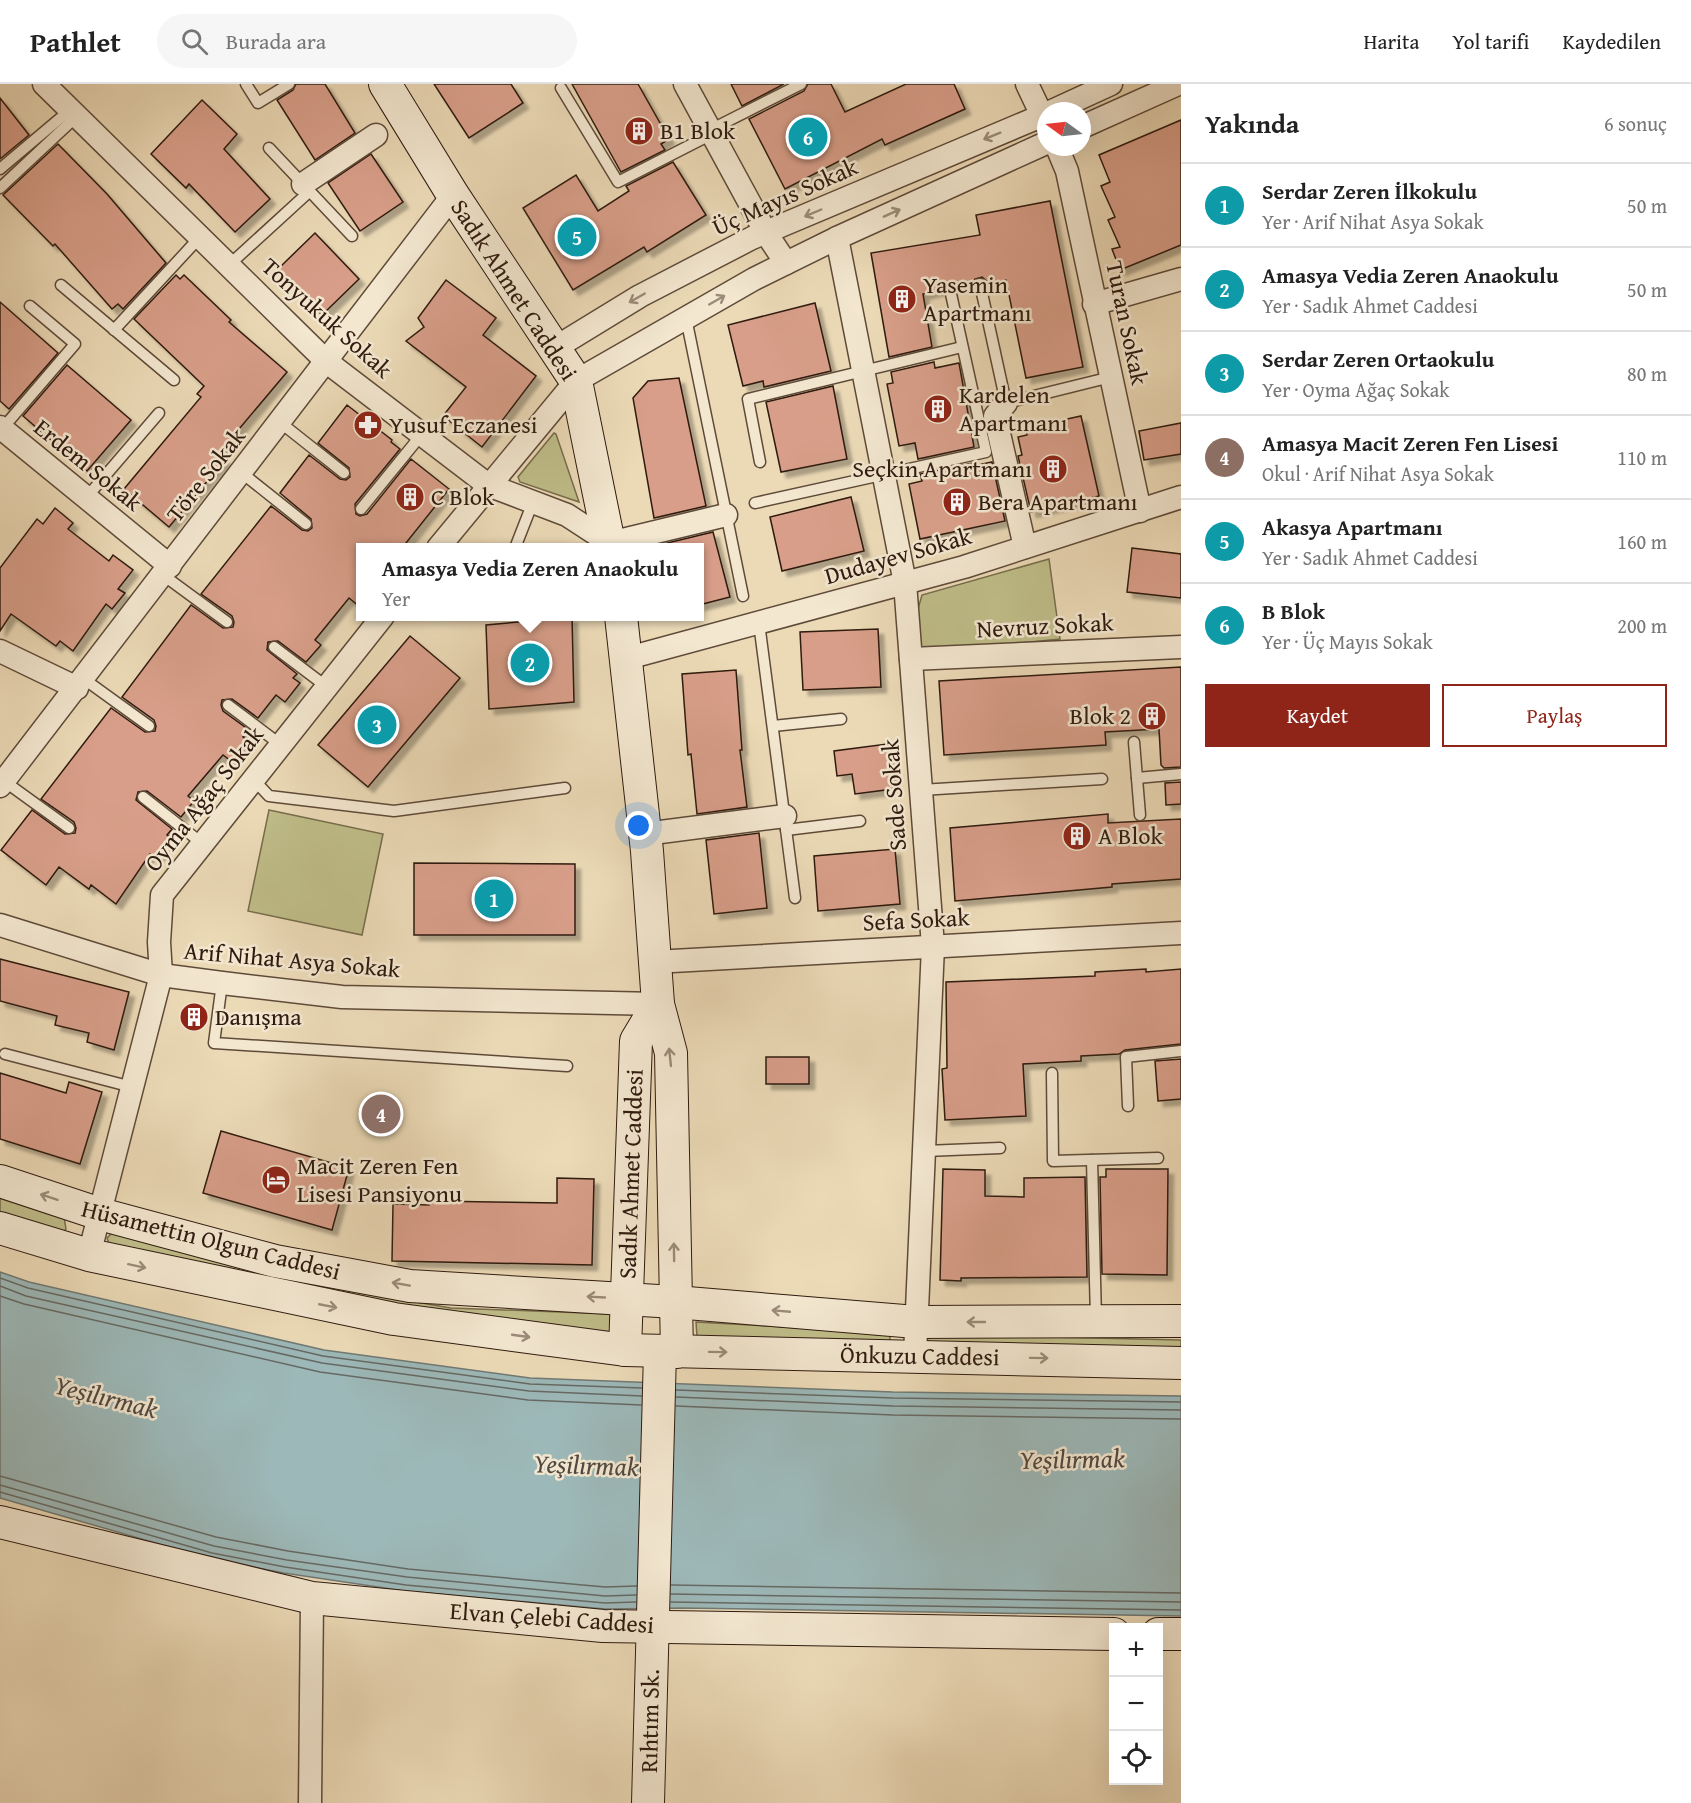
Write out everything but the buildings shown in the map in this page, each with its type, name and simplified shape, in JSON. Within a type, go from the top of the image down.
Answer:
[{"type":"street","name":"Tonyukuk Sokak","points":[[44,84],[327,362],[488,485],[567,515],[607,543]]},
{"type":"street","name":"Sadık Ahmet Caddesi","points":[[385,84],[388,127],[453,195],[576,381],[610,543]]},
{"type":"street","points":[[685,84],[766,233],[786,263]]},
{"type":"street","points":[[1027,84],[1038,102]]},
{"type":"street","name":"Üç Mayıs Sokak","points":[[1074,102],[1111,84]]},
{"type":"street","points":[[1091,123],[1178,84]]},
{"type":"street","name":"Üç Mayıs Sokak","points":[[555,348],[640,296],[766,233],[1037,120]]},
{"type":"street","points":[[306,188],[388,127]]},
{"type":"street","points":[[442,543],[576,381],[786,263],[1037,147]]},
{"type":"street","name":"Turan Sokak","points":[[1061,156],[1067,171],[1140,511]]},
{"type":"street","name":"Töre Sokak","points":[[2,784],[453,195]]},
{"type":"street","name":"Sade Sokak","points":[[837,238],[905,583],[933,946],[915,1355]]},
{"type":"street","points":[[1094,304],[1181,279]]},
{"type":"street","points":[[1006,404],[995,416],[1025,548]]},
{"type":"street","name":"Erdem Sokak","points":[[1,428],[86,498],[167,571]]},
{"type":"street","name":"Dudayev Sokak","points":[[628,658],[905,583],[1025,548],[1181,498]]},
{"type":"street","points":[[618,543],[726,515]]},
{"type":"street","name":"Oyma Ağaç Sokak","points":[[88,1255],[161,975],[159,942],[162,895],[379,621]]},
{"type":"street","name":"Sadık Ahmet Caddesi","points":[[622,621],[628,658],[645,834],[658,1004],[671,1053],[675,1302],[668,1352]]},
{"type":"street","name":"Nevruz Sokak","points":[[911,659],[1181,647]]},
{"type":"street","points":[[0,651],[80,683]]},
{"type":"street","points":[[645,834],[785,823]]},
{"type":"street","name":"Arif Nihat Asya Sokak","points":[[0,925],[161,975],[342,997],[658,1004]]},
{"type":"street","name":"Sefa Sokak","points":[[654,962],[1181,933]]},
{"type":"street","name":"Sadık Ahmet Caddesi","points":[[626,1350],[636,1041],[658,1004]]},
{"type":"street","name":"Hüsamettin Olgun Caddesi","points":[[0,1181],[100,1214],[275,1261],[410,1286],[675,1302]]},
{"type":"street","name":"Hüsamettin Olgun Caddesi","points":[[0,1228],[88,1255],[394,1319],[626,1350],[668,1352]]},
{"type":"street","name":"Önkuzu Caddesi","points":[[675,1302],[916,1322],[1181,1321]]},
{"type":"street","name":"Önkuzu Caddesi","points":[[668,1352],[915,1355],[1181,1363]]},
{"type":"street","name":"Rıhtım Sk.","points":[[648,1803],[652,1626],[668,1352]]},
{"type":"street","name":"Elvan Çelebi Caddesi","points":[[0,1522],[312,1598],[603,1626],[1109,1634]]},
{"type":"street","points":[[310,1803],[312,1598]]},
{"type":"street","points":[[1163,1634],[1181,1635]]},
{"type":"lane","points":[[246,84],[258,103],[290,84]]},
{"type":"lane","points":[[561,88],[618,182],[801,84]]},
{"type":"lane","points":[[0,169],[74,113]]},
{"type":"lane","points":[[0,188],[74,113]]},
{"type":"lane","points":[[269,148],[352,236]]},
{"type":"lane","points":[[229,265],[306,188]]},
{"type":"lane","points":[[114,330],[200,237]]},
{"type":"lane","points":[[980,284],[1006,404],[1111,377]]},
{"type":"lane","points":[[61,285],[174,380]]},
{"type":"lane","points":[[755,503],[986,453],[951,294]]},
{"type":"lane","points":[[1,428],[75,344],[30,306]]},
{"type":"lane","points":[[686,318],[743,596]]},
{"type":"lane","points":[[760,462],[748,399],[864,369],[963,347]]},
{"type":"lane","points":[[86,498],[159,413]]},
{"type":"lane","points":[[280,423],[345,473]]},
{"type":"lane","points":[[361,509],[422,434]]},
{"type":"lane","points":[[242,473],[306,524]]},
{"type":"lane","points":[[517,543],[533,502]]},
{"type":"lane","points":[[167,571],[227,622]]},
{"type":"lane","points":[[759,622],[795,898]]},
{"type":"lane","points":[[274,647],[327,687]]},
{"type":"lane","points":[[80,683],[149,726]]},
{"type":"lane","points":[[228,705],[281,745]]},
{"type":"lane","points":[[773,726],[841,719]]},
{"type":"lane","points":[[1134,742],[1140,815]]},
{"type":"lane","points":[[1137,778],[1181,774]]},
{"type":"lane","points":[[921,790],[1102,779]]},
{"type":"lane","points":[[254,780],[269,796],[394,812],[565,788]]},
{"type":"lane","points":[[2,784],[69,828]]},
{"type":"lane","points":[[143,797],[202,844]]},
{"type":"lane","points":[[785,823],[860,821]]},
{"type":"lane","points":[[222,982],[214,1043],[567,1066]]},
{"type":"lane","points":[[1128,1106],[1126,1057],[1181,1051]]},
{"type":"lane","points":[[5,1054],[132,1087]]},
{"type":"lane","points":[[1052,1073],[1053,1161],[1158,1158]]},
{"type":"lane","points":[[925,1150],[1000,1148]]},
{"type":"lane","points":[[1092,1160],[1096,1322]]},
{"type":"shaded area","points":[[554,433],[579,502],[520,482],[518,477]]},
{"type":"shaded area","points":[[1049,559],[1060,639],[921,653],[918,609],[922,595]]},
{"type":"shaded area","points":[[269,810],[383,834],[362,935],[248,911]]},
{"type":"shaded area","points":[[0,1197],[64,1217],[66,1229],[59,1236],[0,1217]]},
{"type":"shaded area","points":[[113,1232],[374,1295],[451,1308],[612,1314],[610,1332],[446,1315],[110,1246],[107,1238]]},
{"type":"shaded area","points":[[696,1322],[890,1333],[890,1343],[697,1336]]},
{"type":"shaded area","points":[[924,1334],[1181,1340],[1181,1350],[925,1342]]},
{"type":"water","name":"Yeşilırmak","points":[[0,1272],[29,1282],[324,1350],[530,1378],[893,1392],[1181,1396],[1181,1616],[684,1608],[605,1609],[405,1591],[284,1573],[211,1559],[0,1498]]},
{"type":"place","name":"B1 Blok","points":[[639,131]]},
{"type":"place","name":"B Blok","points":[[808,137]]},
{"type":"place","name":"Akasya Apartmanı","points":[[577,237]]},
{"type":"place","name":"Yasemin Apartmanı","points":[[902,299]]},
{"type":"place","name":"Kardelen Apartmanı","points":[[938,409]]},
{"type":"place","name":"Yusuf Eczanesi","points":[[368,425]]},
{"type":"place","name":"Seçkin Apartmanı","points":[[1053,469]]},
{"type":"place","name":"C Blok","points":[[410,497]]},
{"type":"place","name":"Bera Apartmanı","points":[[957,502]]},
{"type":"place","name":"Amasya Vedia Zeren Anaokulu","points":[[530,663]]},
{"type":"place","name":"Blok 2","points":[[1152,716]]},
{"type":"place","name":"Serdar Zeren Ortaokulu","points":[[377,725]]},
{"type":"place","name":"A Blok","points":[[1077,836]]},
{"type":"place","name":"Serdar Zeren İlkokulu","points":[[494,899]]},
{"type":"place","name":"Danışma","points":[[194,1017]]},
{"type":"place","name":"Amasya Macit Zeren Fen Lisesi","points":[[381,1114]]},
{"type":"place","name":"Macit Zeren Fen Lisesi Pansiyonu","points":[[276,1180]]}]
